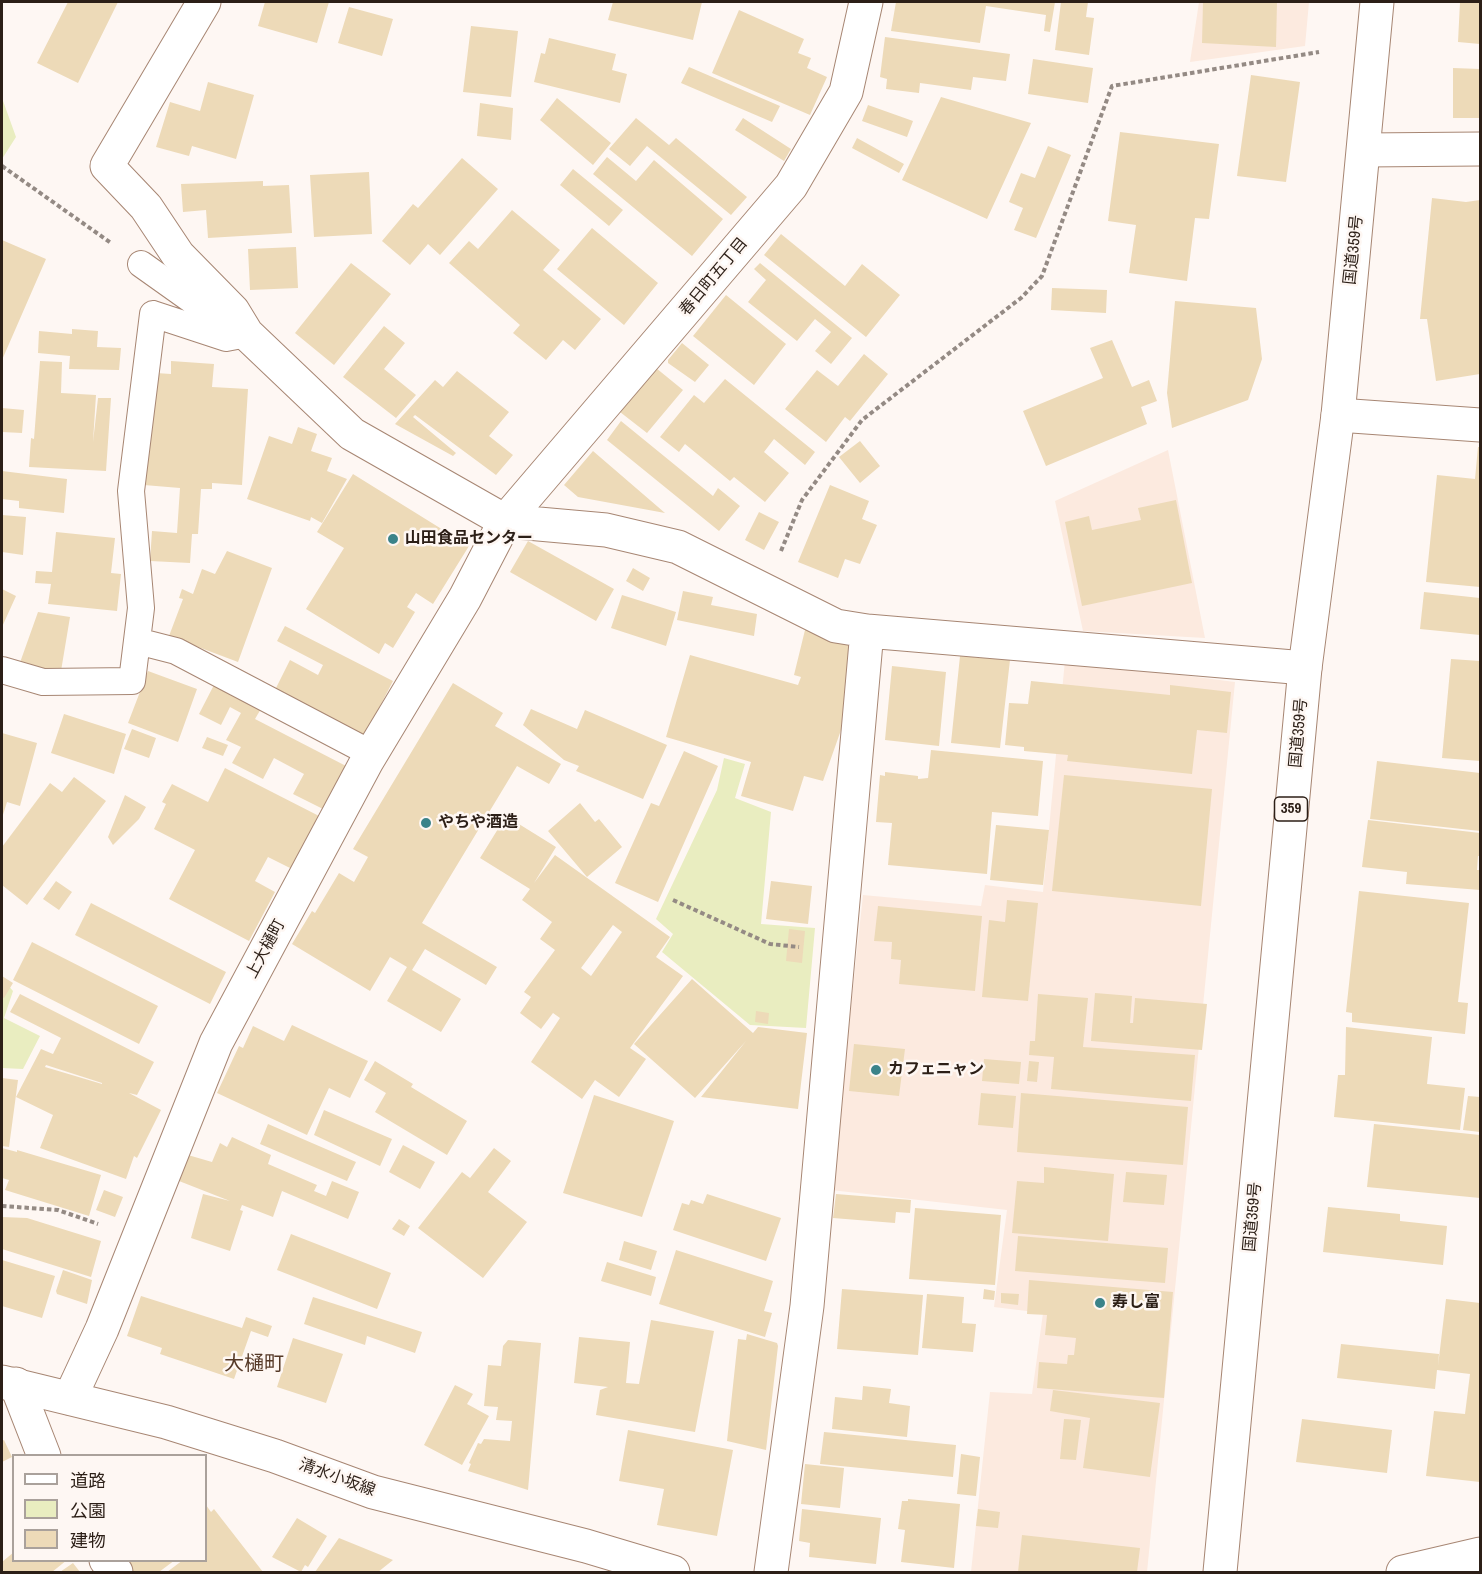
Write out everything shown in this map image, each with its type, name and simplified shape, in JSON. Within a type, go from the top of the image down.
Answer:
[{"type":"main road","points":[[204,2],[107,166],[146,207],[178,255],[233,311],[243,328],[352,434],[505,521],[606,530],[678,547],[836,626],[867,631],[1305,668]]},
{"type":"main road","name":"春日町五丁目","points":[[505,521],[791,186],[846,92],[866,2]]},
{"type":"main road","name":"国道359号","points":[[1220,1572],[1305,668],[1338,415],[1377,2]]},
{"type":"main road","points":[[1364,150],[1480,149]]},
{"type":"main road","points":[[1338,415],[1480,425]]},
{"type":"main road","name":"上大樋町","points":[[70,1398],[102,1329],[216,1043],[372,754],[465,598],[505,521]]},
{"type":"main road","points":[[771,1572],[807,1306],[867,631]]},
{"type":"main road","points":[[9,1383],[44,1454]]},
{"type":"main road","name":"清水小坂線","points":[[9,1383],[210,1436],[275,1456],[373,1492],[586,1546],[673,1572]]},
{"type":"main road","points":[[1402,1572],[1480,1554]]},
{"type":"lane","points":[[141,264],[193,301],[243,328]]},
{"type":"lane","points":[[2,670],[43,682],[132,681],[141,608],[131,491],[153,314],[226,338],[243,328]]},
{"type":"lane","points":[[137,641],[176,651],[372,754]]},
{"type":"path","points":[[764,590],[802,500],[862,420],[1021,298],[1042,276],[1112,86],[1319,52]]},
{"type":"path","points":[[2,166],[141,264]]},
{"type":"path","points":[[673,900],[770,944],[838,951]]},
{"type":"path","points":[[2,1206],[58,1210],[138,1238]]},
{"type":"shaded area","points":[[1199,2],[1309,2],[1305,46],[1190,62]]},
{"type":"shaded area","points":[[1168,450],[1205,638],[1083,631],[1055,501]]},
{"type":"shaded area","points":[[1065,660],[1235,682],[1147,1572],[971,1572],[990,1392],[1032,1394],[1043,1313],[994,1307],[1007,1210],[831,1190],[863,895],[981,906],[985,885],[1043,892]]},
{"type":"green space","points":[[2,98],[16,137],[2,159]]},
{"type":"green space","points":[[724,758],[745,764],[735,798],[771,812],[761,924],[815,928],[806,1028],[750,1025],[662,952],[673,934],[656,919],[717,790]]},
{"type":"green space","points":[[2,978],[13,991],[4,1018],[40,1036],[23,1069],[2,1068]]},
{"type":"building","points":[[68,2],[118,2],[78,83],[37,63]]},
{"type":"building","points":[[265,2],[329,2],[317,43],[258,26]]},
{"type":"building","points":[[613,2],[702,2],[693,40],[608,20]]},
{"type":"building","points":[[896,2],[1055,2],[1050,32],[1044,31],[1046,15],[986,6],[980,43],[891,31]]},
{"type":"building","points":[[1061,2],[1088,2],[1086,17],[1094,18],[1089,55],[1055,50]]},
{"type":"building","points":[[1203,2],[1277,2],[1276,47],[1202,43]]},
{"type":"building","points":[[1460,2],[1480,2],[1480,44],[1458,42]]},
{"type":"building","points":[[349,7],[393,19],[382,56],[338,43]]},
{"type":"building","points":[[739,10],[804,39],[798,53],[811,58],[807,68],[827,77],[810,115],[712,73]]},
{"type":"building","points":[[471,26],[518,31],[511,97],[463,92]]},
{"type":"building","points":[[885,37],[1010,54],[1006,81],[973,77],[971,90],[920,83],[919,93],[886,89],[887,79],[880,77]]},
{"type":"building","points":[[549,38],[616,54],[612,70],[627,74],[620,103],[534,82],[541,53],[545,54]]},
{"type":"building","points":[[1033,59],[1093,68],[1088,103],[1028,94]]},
{"type":"building","points":[[689,67],[780,106],[772,122],[681,83]]},
{"type":"building","points":[[1453,68],[1480,69],[1480,118],[1453,118]]},
{"type":"building","points":[[1251,75],[1300,82],[1286,182],[1237,176]]},
{"type":"building","points":[[208,82],[254,95],[236,159],[192,146],[189,156],[156,147],[170,102],[200,111]]},
{"type":"building","points":[[941,97],[1031,123],[987,219],[902,180]]},
{"type":"building","points":[[557,98],[611,143],[593,165],[540,120]]},
{"type":"building","points":[[480,103],[513,108],[511,140],[477,136]]},
{"type":"building","points":[[868,105],[913,121],[907,137],[862,121]]},
{"type":"building","points":[[636,118],[669,145],[676,138],[747,197],[731,215],[647,146],[630,166],[609,149]]},
{"type":"building","points":[[743,118],[791,149],[784,161],[735,130]]},
{"type":"building","points":[[1120,132],[1219,144],[1209,219],[1195,218],[1187,281],[1129,273],[1136,225],[1108,221]]},
{"type":"building","points":[[857,138],[904,164],[899,173],[852,148]]},
{"type":"building","points":[[1048,146],[1071,155],[1036,238],[1014,230],[1023,208],[1009,202],[1021,173],[1035,178]]},
{"type":"building","points":[[607,157],[636,181],[654,160],[723,219],[692,256],[593,174]]},
{"type":"building","points":[[462,158],[498,189],[440,255],[428,244],[410,265],[382,241],[413,204],[418,208]]},
{"type":"building","points":[[573,169],[623,210],[609,226],[560,185]]},
{"type":"building","points":[[369,172],[372,234],[314,237],[310,175]]},
{"type":"building","points":[[263,181],[263,186],[289,185],[292,233],[208,238],[206,210],[183,212],[181,184]]},
{"type":"building","points":[[1432,198],[1466,202],[1480,200],[1480,374],[1436,381],[1427,319],[1420,319]]},
{"type":"building","points":[[512,210],[560,250],[543,270],[601,319],[575,350],[563,340],[546,360],[513,333],[520,325],[449,263],[469,241],[478,249]]},
{"type":"building","points":[[592,228],[658,283],[624,325],[557,269]]},
{"type":"building","points":[[781,234],[845,286],[862,264],[900,295],[866,337],[764,255]]},
{"type":"building","points":[[2,240],[46,259],[2,360]]},
{"type":"building","points":[[296,247],[298,288],[250,290],[248,249]]},
{"type":"building","points":[[351,263],[391,294],[334,365],[295,333]]},
{"type":"building","points":[[760,263],[852,338],[831,364],[815,351],[831,332],[815,319],[797,341],[748,302],[766,280],[754,269]]},
{"type":"building","points":[[1052,288],[1107,290],[1106,313],[1051,310]]},
{"type":"building","points":[[726,295],[786,344],[754,385],[693,336]]},
{"type":"building","points":[[1175,301],[1256,308],[1262,359],[1248,400],[1172,428],[1167,393]]},
{"type":"building","points":[[384,326],[405,343],[384,369],[416,395],[396,418],[343,377]]},
{"type":"building","points":[[72,329],[98,331],[97,347],[121,348],[119,370],[69,369],[70,356],[38,353],[39,331],[72,334]]},
{"type":"building","points":[[1112,340],[1132,387],[1149,380],[1157,401],[1141,407],[1147,424],[1046,466],[1023,411],[1103,378],[1090,348]]},
{"type":"building","points":[[682,343],[709,365],[695,382],[668,363]]},
{"type":"building","points":[[864,354],[888,374],[850,421],[845,417],[826,442],[785,409],[817,370],[838,386]]},
{"type":"building","points":[[40,361],[62,362],[61,393],[96,395],[93,442],[98,398],[111,398],[106,471],[29,467],[31,438],[34,439]]},
{"type":"building","points":[[171,361],[214,364],[212,387],[248,389],[242,485],[212,483],[212,489],[201,489],[198,534],[192,534],[190,563],[150,561],[152,531],[177,533],[180,488],[144,485],[156,373],[171,374]]},
{"type":"building","points":[[656,368],[683,390],[647,433],[620,412]]},
{"type":"building","points":[[457,371],[509,412],[489,436],[513,455],[496,475],[415,415],[413,417],[456,453],[453,456],[395,424],[435,380],[443,387]]},
{"type":"building","points":[[725,379],[815,452],[805,465],[774,439],[764,452],[789,473],[765,502],[734,477],[730,481],[685,444],[679,452],[660,437],[694,395],[704,403]]},
{"type":"building","points":[[2,408],[24,410],[22,433],[2,432]]},
{"type":"building","points":[[621,421],[713,496],[718,488],[740,506],[719,531],[607,440]]},
{"type":"building","points":[[298,427],[317,434],[311,451],[332,458],[327,471],[347,479],[322,523],[311,517],[310,521],[247,499],[269,436],[292,444]]},
{"type":"building","points":[[860,441],[880,466],[860,483],[839,457]]},
{"type":"building","points":[[1478,447],[1480,447],[1480,587],[1426,582],[1437,475],[1475,479]]},
{"type":"building","points":[[593,451],[665,513],[578,497],[564,485]]},
{"type":"building","points":[[2,471],[67,479],[64,513],[19,508],[19,501],[2,499]]},
{"type":"building","points":[[353,474],[469,546],[433,604],[416,593],[407,607],[415,612],[393,648],[385,643],[379,654],[306,609],[344,548],[317,532]]},
{"type":"building","points":[[830,485],[869,501],[862,519],[877,525],[860,564],[845,559],[838,578],[798,562]]},
{"type":"building","points":[[1176,500],[1192,583],[1082,606],[1065,522],[1089,516],[1092,530],[1141,520],[1138,508]]},
{"type":"building","points":[[759,512],[779,522],[764,550],[745,540]]},
{"type":"building","points":[[2,515],[26,517],[23,555],[2,552]]},
{"type":"building","points":[[56,532],[115,538],[111,573],[121,574],[117,611],[48,604],[51,584],[35,583],[36,571],[52,572]]},
{"type":"building","points":[[528,541],[614,589],[596,621],[510,572]]},
{"type":"building","points":[[227,551],[272,568],[238,662],[169,636],[183,599],[179,598],[182,589],[193,594],[202,569],[215,574]]},
{"type":"building","points":[[633,568],[650,578],[643,591],[626,581]]},
{"type":"building","points":[[2,589],[16,596],[2,627]]},
{"type":"building","points":[[683,591],[713,597],[711,605],[757,614],[754,636],[677,620]]},
{"type":"building","points":[[1424,592],[1480,598],[1480,635],[1420,629]]},
{"type":"building","points":[[622,595],[676,612],[666,646],[611,628]]},
{"type":"building","points":[[38,612],[70,617],[60,677],[17,671]]},
{"type":"building","points":[[285,626],[393,681],[365,735],[275,690],[290,660],[318,675],[323,665],[277,641]]},
{"type":"building","points":[[805,630],[846,639],[846,644],[851,646],[841,730],[823,781],[804,776],[793,811],[741,796],[751,762],[666,737],[690,655],[798,685],[801,677],[794,675]]},
{"type":"building","points":[[960,656],[1010,660],[1000,748],[951,743]]},
{"type":"building","points":[[1451,659],[1480,661],[1480,761],[1442,758]]},
{"type":"building","points":[[892,666],[946,672],[939,746],[885,740]]},
{"type":"building","points":[[148,671],[197,689],[178,742],[128,723]]},
{"type":"building","points":[[1031,681],[1170,695],[1170,685],[1231,692],[1227,733],[1197,730],[1192,774],[1067,761],[1068,755],[1024,751],[1024,747],[1005,745],[1009,703],[1028,704]]},
{"type":"building","points":[[215,683],[262,707],[255,719],[346,766],[323,809],[293,794],[304,774],[274,758],[263,779],[232,763],[241,747],[226,740],[241,713],[230,707],[221,725],[199,714]]},
{"type":"building","points":[[453,683],[503,713],[495,726],[561,764],[549,784],[517,766],[422,923],[497,967],[486,985],[425,949],[412,970],[461,999],[441,1032],[387,1001],[407,967],[390,957],[370,991],[292,944],[312,911],[315,913],[339,873],[354,882],[368,857],[353,849]]},
{"type":"building","points":[[531,709],[577,729],[585,710],[667,745],[643,799],[576,771],[579,766],[564,760],[523,725]]},
{"type":"building","points":[[64,714],[126,734],[114,774],[51,753]]},
{"type":"building","points":[[132,729],[156,738],[149,758],[124,749]]},
{"type":"building","points":[[2,733],[37,743],[20,806],[7,802],[2,818]]},
{"type":"building","points":[[207,737],[228,745],[223,756],[202,748]]},
{"type":"building","points":[[931,750],[1043,761],[1038,816],[992,812],[987,874],[888,865],[892,823],[876,822],[880,775],[885,776],[885,772],[918,776],[918,779],[928,778]]},
{"type":"building","points":[[684,751],[718,766],[658,902],[615,883],[651,803],[659,806]]},
{"type":"building","points":[[1377,761],[1480,773],[1480,831],[1370,819]]},
{"type":"building","points":[[225,768],[321,817],[294,870],[268,857],[255,881],[275,892],[249,941],[169,899],[195,850],[154,829],[166,804],[162,802],[172,784],[208,802]]},
{"type":"building","points":[[1064,775],[1212,789],[1201,906],[1052,891]]},
{"type":"building","points":[[74,777],[106,801],[27,905],[2,885],[2,847],[50,783],[62,792]]},
{"type":"building","points":[[125,795],[146,807],[139,819],[113,845],[108,837]]},
{"type":"building","points":[[580,803],[595,822],[599,819],[622,847],[587,877],[548,831]]},
{"type":"building","points":[[506,816],[556,847],[534,883],[555,855],[670,937],[656,957],[683,976],[630,1048],[646,1059],[619,1097],[595,1080],[582,1099],[531,1062],[560,1018],[553,1013],[541,1029],[520,1013],[531,997],[524,992],[555,950],[540,939],[552,922],[522,900],[530,889],[480,858]],"holes":[[[613,925],[622,932],[591,976],[581,968]]]},
{"type":"building","points":[[1368,820],[1480,833],[1480,856],[1478,856],[1477,870],[1480,870],[1480,890],[1406,884],[1407,872],[1362,867]]},
{"type":"building","points":[[996,825],[1049,830],[1043,885],[990,880]]},
{"type":"building","points":[[56,881],[72,892],[59,910],[43,899]]},
{"type":"building","points":[[771,881],[812,886],[808,924],[766,919]]},
{"type":"building","points":[[1359,891],[1469,903],[1458,1002],[1468,1003],[1465,1034],[1352,1022],[1352,1013],[1346,1012]]},
{"type":"building","points":[[1007,900],[1038,903],[1028,1001],[982,997],[989,920],[1005,922]]},
{"type":"building","points":[[91,903],[226,972],[210,1004],[75,935]]},
{"type":"building","points":[[878,906],[982,916],[975,991],[899,984],[901,960],[891,959],[892,942],[874,941]]},
{"type":"building","points":[[789,929],[805,931],[802,963],[786,961]]},
{"type":"building","points":[[32,942],[158,1006],[139,1044],[13,980]]},
{"type":"building","points":[[2,976],[13,983],[4,998],[2,997]]},
{"type":"building","points":[[692,979],[753,1033],[758,1027],[807,1033],[798,1109],[701,1097],[746,1041],[695,1098],[634,1044]]},
{"type":"building","points":[[1095,993],[1132,996],[1130,1023],[1133,1023],[1135,998],[1207,1004],[1202,1050],[1091,1041]]},
{"type":"building","points":[[20,994],[154,1062],[137,1095],[129,1093],[161,1110],[137,1158],[134,1156],[126,1179],[40,1148],[53,1115],[16,1097],[41,1049],[53,1054],[61,1038],[10,1012]],"holes":[[[46,1065],[102,1084],[45,1067]]]},
{"type":"building","points":[[1038,994],[1088,998],[1083,1047],[1195,1055],[1191,1101],[1051,1089],[1054,1057],[1029,1055],[1030,1041],[1035,1041]]},
{"type":"building","points":[[756,1011],[769,1013],[768,1024],[755,1022]]},
{"type":"building","points":[[292,1025],[368,1061],[350,1098],[329,1088],[307,1135],[217,1093],[239,1046],[243,1048],[253,1026],[284,1041]]},
{"type":"building","points":[[1346,1027],[1432,1037],[1427,1084],[1465,1088],[1460,1130],[1334,1117],[1338,1075],[1345,1075]]},
{"type":"building","name":"カフェニャン","points":[[854,1044],[905,1049],[899,1096],[849,1091]]},
{"type":"building","points":[[984,1059],[1021,1062],[1019,1084],[982,1081]]},
{"type":"building","points":[[375,1061],[413,1084],[411,1087],[467,1121],[447,1155],[375,1112],[386,1093],[364,1080]]},
{"type":"building","points":[[1029,1061],[1039,1062],[1037,1082],[1027,1081]]},
{"type":"building","points":[[2,1078],[18,1080],[9,1147],[2,1146]]},
{"type":"building","points":[[981,1093],[1016,1096],[1013,1128],[978,1125]]},
{"type":"building","points":[[1021,1093],[1188,1107],[1183,1165],[1017,1152]]},
{"type":"building","points":[[594,1095],[674,1121],[642,1217],[563,1193]]},
{"type":"building","points":[[1468,1096],[1480,1097],[1480,1132],[1463,1130]]},
{"type":"building","points":[[324,1110],[392,1139],[380,1166],[314,1135]]},
{"type":"building","points":[[268,1124],[356,1162],[347,1181],[260,1144]]},
{"type":"building","points":[[1374,1124],[1480,1135],[1480,1198],[1367,1187]]},
{"type":"building","points":[[232,1137],[271,1155],[268,1164],[317,1185],[314,1191],[326,1196],[332,1181],[359,1192],[348,1219],[282,1191],[273,1217],[242,1205],[240,1210],[243,1211],[230,1251],[191,1238],[203,1194],[230,1201],[179,1181],[188,1155],[212,1162],[220,1143],[227,1147]]},
{"type":"building","points":[[403,1145],[435,1162],[420,1189],[389,1172]]},
{"type":"building","points":[[2,1148],[17,1152],[17,1150],[101,1175],[89,1216],[5,1190],[9,1180],[2,1178]]},
{"type":"building","points":[[494,1148],[511,1161],[488,1192],[527,1222],[483,1278],[418,1228],[462,1172],[470,1178]]},
{"type":"building","points":[[1044,1167],[1114,1174],[1108,1241],[1012,1233],[1017,1181],[1044,1183]]},
{"type":"building","points":[[1126,1172],[1167,1175],[1164,1205],[1123,1202]]},
{"type":"building","points":[[104,1190],[123,1197],[115,1217],[96,1210]]},
{"type":"building","points":[[707,1194],[781,1218],[766,1261],[673,1230],[682,1203],[689,1205],[691,1200],[703,1204]]},
{"type":"building","points":[[836,1194],[911,1200],[910,1213],[896,1212],[895,1223],[833,1218]]},
{"type":"building","points":[[1328,1207],[1400,1214],[1400,1221],[1447,1226],[1443,1265],[1323,1252]]},
{"type":"building","points":[[915,1208],[1001,1215],[995,1285],[909,1279]]},
{"type":"building","points":[[2,1217],[27,1218],[101,1241],[91,1277],[2,1249]]},
{"type":"building","points":[[399,1219],[410,1226],[404,1236],[392,1229]]},
{"type":"building","points":[[291,1234],[391,1273],[377,1309],[277,1270]]},
{"type":"building","points":[[1018,1236],[1168,1248],[1165,1283],[1015,1271]]},
{"type":"building","points":[[624,1241],[657,1251],[651,1270],[619,1260]]},
{"type":"building","points":[[676,1250],[773,1281],[764,1311],[772,1313],[765,1337],[659,1304]]},
{"type":"building","points":[[2,1260],[55,1276],[42,1318],[2,1306]]},
{"type":"building","points":[[607,1262],[656,1277],[651,1296],[601,1281]]},
{"type":"building","points":[[63,1270],[92,1280],[87,1304],[57,1294]]},
{"type":"building","points":[[1029,1280],[1173,1292],[1164,1398],[1037,1388],[1039,1362],[1067,1364],[1068,1355],[1074,1355],[1076,1338],[1045,1335],[1047,1315],[1027,1314]]},
{"type":"building","points":[[842,1289],[923,1295],[918,1355],[837,1349]]},
{"type":"building","points":[[984,1289],[995,1291],[994,1300],[983,1299]]},
{"type":"building","points":[[1001,1293],[1019,1294],[1018,1305],[1001,1303]]},
{"type":"building","points":[[927,1294],[964,1297],[962,1323],[976,1324],[973,1352],[922,1348]]},
{"type":"building","points":[[141,1296],[242,1328],[246,1317],[272,1326],[268,1337],[251,1331],[234,1379],[160,1354],[162,1348],[127,1336]]},
{"type":"building","points":[[313,1297],[422,1332],[415,1353],[367,1336],[365,1345],[304,1324]]},
{"type":"building","points":[[1446,1299],[1480,1303],[1480,1482],[1426,1476],[1434,1411],[1465,1414],[1470,1374],[1437,1370],[1435,1389],[1337,1378],[1341,1344],[1439,1354],[1438,1366]]},
{"type":"building","points":[[651,1320],[714,1331],[695,1432],[596,1415],[600,1390],[608,1387],[574,1383],[579,1337],[630,1342],[626,1383],[639,1384]]},
{"type":"building","points":[[747,1334],[777,1343],[778,1346],[766,1450],[727,1441],[738,1339],[746,1340]]},
{"type":"building","points":[[293,1338],[343,1354],[326,1403],[277,1387]]},
{"type":"building","points":[[508,1340],[541,1343],[528,1490],[468,1471],[478,1443],[481,1444],[484,1439],[510,1441],[512,1421],[496,1420],[498,1407],[484,1406],[488,1365],[501,1366],[503,1346]]},
{"type":"building","points":[[455,1385],[473,1394],[467,1404],[489,1416],[462,1465],[424,1445]]},
{"type":"building","points":[[863,1386],[891,1389],[889,1403],[910,1406],[907,1437],[832,1429],[835,1397],[862,1400]]},
{"type":"building","points":[[1053,1390],[1160,1403],[1150,1477],[1083,1468],[1090,1418],[1050,1411]]},
{"type":"building","points":[[1064,1419],[1081,1420],[1076,1460],[1060,1459]]},
{"type":"building","points":[[1302,1419],[1392,1430],[1387,1473],[1296,1462]]},
{"type":"building","points":[[628,1430],[733,1450],[717,1536],[657,1525],[664,1489],[619,1481]]},
{"type":"building","points":[[824,1432],[956,1445],[953,1477],[820,1464]]},
{"type":"building","points":[[4,1440],[12,1457],[2,1462],[2,1441]]},
{"type":"building","points":[[961,1454],[980,1457],[976,1496],[957,1494]]},
{"type":"building","points":[[805,1464],[844,1468],[840,1508],[801,1504]]},
{"type":"building","points":[[908,1499],[960,1504],[954,1568],[901,1562],[905,1530],[898,1529],[902,1501],[908,1501]]},
{"type":"building","points":[[207,1506],[211,1512],[214,1509],[263,1572],[167,1572],[180,1562],[207,1562]]},
{"type":"building","points":[[802,1509],[881,1518],[876,1564],[809,1557],[810,1543],[799,1541]]},
{"type":"building","points":[[978,1509],[1000,1512],[998,1528],[976,1526]]},
{"type":"building","points":[[297,1518],[327,1536],[308,1567],[305,1565],[301,1572],[272,1557]]},
{"type":"building","points":[[1022,1535],[1140,1548],[1137,1572],[1018,1572]]},
{"type":"building","points":[[339,1538],[393,1560],[378,1572],[315,1572]]},
{"type":"building","points":[[12,1554],[12,1562],[64,1562],[52,1572],[2,1572],[2,1562]]},
{"type":"building","points":[[126,1562],[172,1562],[159,1572],[133,1572]]},
{"type":"building","points":[[73,1563],[80,1572],[60,1572]]},
{"type":"place","name":"山田食品センター","points":[[393,539]]},
{"type":"place","name":"やちや酒造","points":[[426,823]]},
{"type":"place","name":"カフェニャン","points":[[876,1070]]},
{"type":"place","name":"寿し富","points":[[1100,1303]]},
{"type":"district","name":"大樋町","points":[[254,1365]]}]
